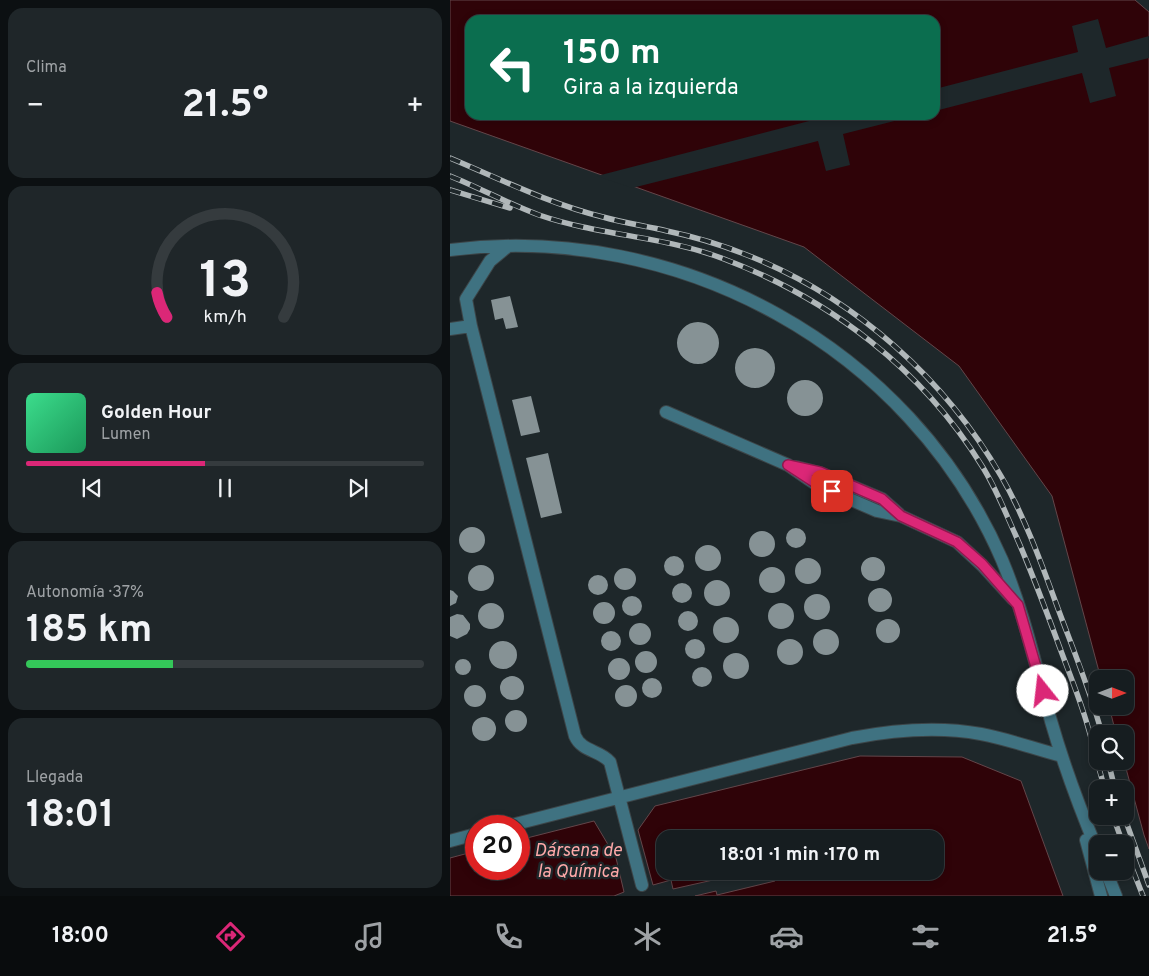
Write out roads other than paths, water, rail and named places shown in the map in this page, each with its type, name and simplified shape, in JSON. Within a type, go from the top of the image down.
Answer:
[{"type":"lane","points":[[507,247],[490,261],[466,299],[471,326],[575,736],[582,746],[603,755],[610,762],[642,885]]},
{"type":"lane","points":[[450,250],[507,247],[548,248],[602,254],[668,268],[733,291],[799,326],[834,349],[864,373],[912,420],[954,473],[990,535],[1018,605],[1062,756],[1091,835]]},
{"type":"lane","points":[[450,329],[471,326]]},
{"type":"lane","points":[[666,412],[788,465],[820,472],[882,499],[901,516],[957,542],[982,564],[1018,605]]},
{"type":"lane","points":[[530,820],[852,738],[879,733],[932,729],[981,734],[1062,756]]},
{"type":"lane","points":[[1078,803],[1096,883],[1101,896]]},
{"type":"lane","points":[[450,841],[465,837]]},
{"type":"lane","points":[[1110,880],[1116,896]]},
{"type":"water","points":[[450,0],[1135,0],[1149,12],[1149,849],[1134,798],[1134,780],[1129,780],[1126,770],[1134,770],[1134,725],[1114,725],[1111,715],[1134,715],[1134,670],[1099,670],[1052,496],[959,366],[804,247],[450,121]]},
{"type":"water","name":"Dársena de la Química","points":[[860,756],[962,757],[1021,781],[1063,896],[695,896],[716,891],[717,895],[775,880],[944,880],[944,830],[656,830],[656,880],[671,880],[653,885],[638,830],[655,806]]},
{"type":"water","name":"Dársena de la Química","points":[[594,821],[616,858],[624,892],[614,896],[450,896],[450,858],[465,854],[465,880],[530,880],[530,837]]},
{"type":"water","name":"Dársena de la Química","points":[[671,880],[713,880],[673,889]]},
{"type":"railway","points":[[450,158],[583,212],[678,233],[752,257],[791,275],[827,296],[895,346],[925,375],[953,407],[979,441],[1010,492],[1040,561],[1100,725]]},
{"type":"railway","points":[[450,176],[539,215],[585,228],[702,251],[763,275],[836,316],[902,368],[931,398],[958,431],[982,466],[996,491],[1032,575],[1074,686],[1087,723],[1103,780]]},
{"type":"railway","points":[[450,190],[510,208]]},
{"type":"railway","points":[[1110,770],[1113,780]]},
{"type":"railway","points":[[1116,825],[1120,835]]},
{"type":"railway","points":[[1127,825],[1149,885]]},
{"type":"railway","points":[[1134,873],[1143,896]]}]
